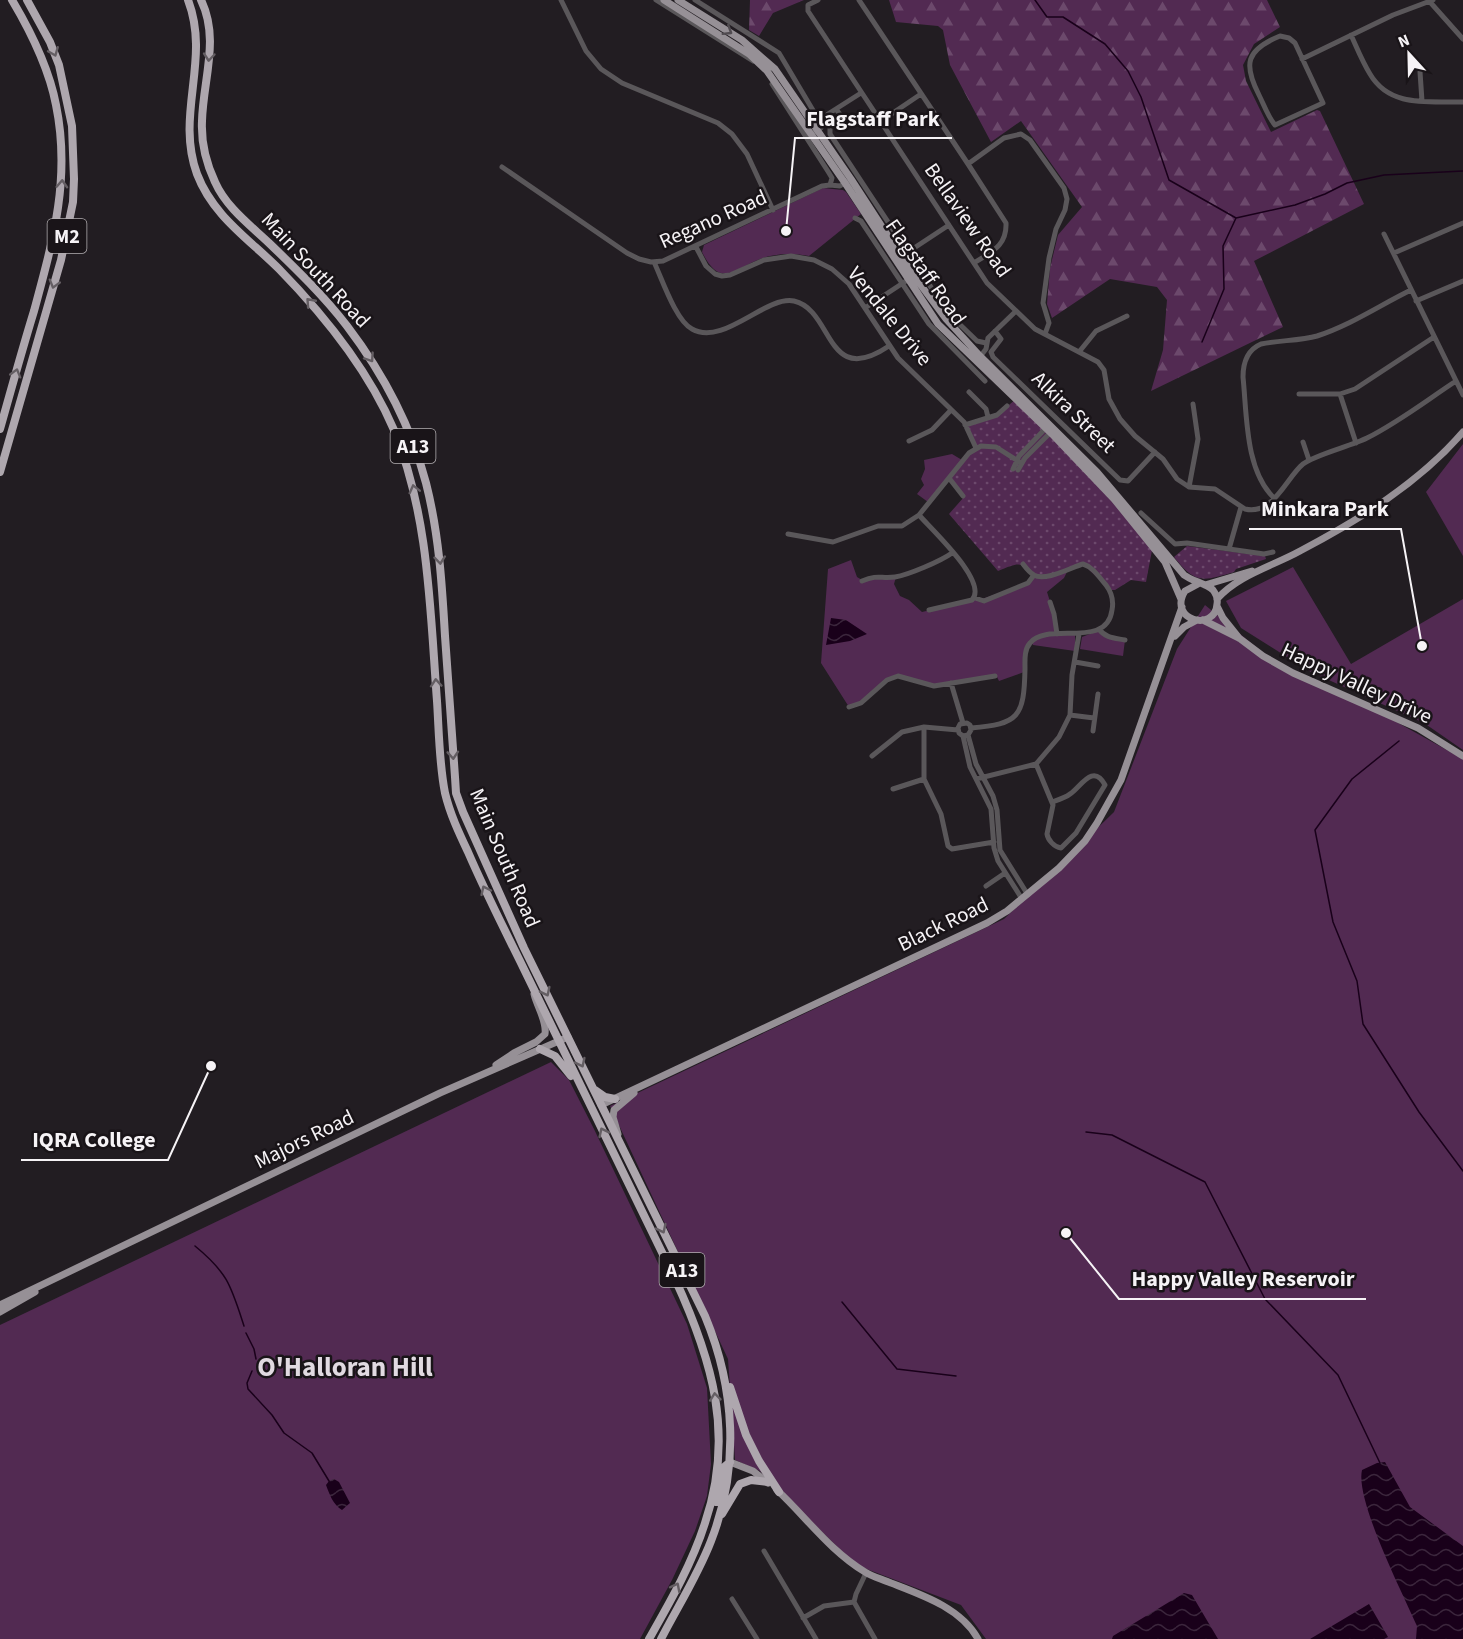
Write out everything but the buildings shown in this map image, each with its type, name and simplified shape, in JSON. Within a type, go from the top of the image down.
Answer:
[{"type":"highway","name":"M2","points":[[0,429],[50,253],[61,195],[62,175],[62,148],[56,105],[49,78],[26,23],[12,0]]},
{"type":"highway","name":"M2","points":[[0,472],[61,260],[74,191],[72,126],[59,65],[50,42],[27,0]]},
{"type":"highway","name":"Main South Road","points":[[188,0],[195,26],[197,57],[190,102],[189,136],[195,168],[209,199],[223,216],[277,267],[339,337],[380,401],[398,441],[412,483],[424,537],[442,773],[452,817],[532,987],[670,1268],[700,1336],[714,1387],[718,1427],[718,1455],[711,1505],[692,1557],[649,1639]]},
{"type":"highway","name":"Main South Road","points":[[201,0],[208,22],[210,48],[202,109],[202,136],[208,165],[232,208],[310,283],[334,310],[372,361],[410,437],[425,481],[437,535],[456,793],[524,948],[705,1316],[722,1366],[730,1414],[730,1462],[718,1521],[702,1562],[661,1639]]},
{"type":"highway","points":[[424,537],[437,535]]},
{"type":"highway","points":[[463,813],[458,817],[472,854],[472,862]]},
{"type":"highway","name":"A13","points":[[540,1049],[555,1056],[568,1071],[575,1085],[586,1096]]},
{"type":"highway","points":[[593,1089],[605,1097],[615,1099]]},
{"type":"highway","points":[[592,1110],[601,1105]]},
{"type":"highway","points":[[722,1366],[746,1435],[779,1492]]},
{"type":"highway","points":[[702,1532],[715,1506],[724,1467],[730,1462],[718,1455]]},
{"type":"highway","points":[[718,1521],[740,1484],[751,1480],[768,1482]]},
{"type":"main road","name":"Flagstaff Road","points":[[664,0],[758,62],[815,132]]},
{"type":"main road","name":"Flagstaff Road","points":[[678,0],[742,40],[775,69],[938,324],[978,358],[1122,500],[1179,570],[1201,585]]},
{"type":"main road","name":"Flagstaff Road","points":[[1050,429],[1142,531],[1168,566],[1181,599]]},
{"type":"main road","points":[[1282,560],[1187,589],[1181,599],[1182,607],[1187,616],[1200,620],[1212,615],[1217,602],[1233,584],[1282,560],[1341,529],[1382,504],[1413,479],[1463,432]]},
{"type":"main road","points":[[1201,585],[1211,589],[1217,602]]},
{"type":"main road","name":"Happy Valley Drive","points":[[1217,602],[1227,624],[1239,638]]},
{"type":"main road","name":"Black Road","points":[[601,1105],[987,923],[1025,897],[1059,868],[1085,841],[1109,804],[1130,758],[1182,607]]},
{"type":"main road","name":"Happy Valley Drive","points":[[1200,620],[1239,638],[1263,656],[1293,673],[1418,728],[1463,756]]},
{"type":"main road","name":"Black Road","points":[[1170,642],[1184,627],[1200,620]]},
{"type":"main road","name":"A13","points":[[484,1073],[514,1053],[536,1042],[544,1034],[545,1025],[532,987]]},
{"type":"main road","name":"Majors Road","points":[[0,1305],[484,1073],[568,1037]]},
{"type":"main road","name":"A13","points":[[620,1143],[614,1110],[641,1087]]},
{"type":"main road","name":"Majors Road","points":[[0,1312],[57,1277]]},
{"type":"main road","points":[[730,1462],[753,1471],[768,1482],[844,1557],[866,1573],[910,1590],[960,1616],[968,1623],[978,1639]]},
{"type":"street","points":[[561,0],[586,51],[601,69],[622,83],[718,123],[732,134],[747,154],[773,210]]},
{"type":"street","points":[[656,0],[762,68],[832,178],[830,185]]},
{"type":"street","points":[[695,0],[779,53],[814,112],[825,118]]},
{"type":"street","name":"Bellaview Road","points":[[818,0],[808,5],[808,11],[987,283],[1035,329],[1101,366],[1114,411],[1135,436],[1169,465],[1177,479],[1189,487]]},
{"type":"street","points":[[859,0],[1006,223],[1006,233],[1002,243],[974,263]]},
{"type":"street","points":[[1302,59],[1393,15],[1432,1],[1463,39]]},
{"type":"street","points":[[1351,35],[1370,75],[1389,95],[1400,99],[1463,102]]},
{"type":"street","points":[[1284,36],[1292,40],[1302,59],[1323,103],[1275,125],[1251,79],[1249,64],[1251,57],[1259,46],[1284,36]]},
{"type":"street","points":[[1420,72],[1422,101]]},
{"type":"street","points":[[815,132],[825,118],[861,93]]},
{"type":"street","points":[[881,121],[921,94]]},
{"type":"street","name":"Flagstaff Road","points":[[836,109],[842,117],[830,127],[830,134],[948,313],[977,341],[986,343]]},
{"type":"street","points":[[968,164],[1004,138],[1021,134],[1030,140],[1064,188],[1067,198],[1065,210],[1052,241],[1044,291],[1043,303],[1049,323],[1045,334]]},
{"type":"street","name":"Regano Road","points":[[502,166],[627,253],[639,259],[654,262],[663,261],[696,247],[822,186],[840,186],[848,181]]},
{"type":"street","points":[[855,218],[861,221],[908,280],[937,334],[977,387],[988,417]]},
{"type":"street","points":[[1394,253],[1463,223]]},
{"type":"street","points":[[908,252],[949,225]]},
{"type":"street","points":[[1384,234],[1463,395]]},
{"type":"street","name":"Vendale Drive","points":[[696,247],[706,266],[715,274],[722,276],[730,275],[764,260],[791,256],[814,260],[840,276],[849,284],[898,358],[965,425],[976,448]]},
{"type":"street","points":[[654,262],[684,323],[692,329],[710,334],[778,303],[795,301],[809,308],[832,345],[840,352],[859,358],[870,357],[890,346]]},
{"type":"street","points":[[865,308],[908,280]]},
{"type":"street","points":[[1416,301],[1463,281]]},
{"type":"street","points":[[1274,498],[1265,490],[1258,478],[1253,459],[1243,377],[1246,357],[1261,344],[1315,336],[1360,318],[1385,302],[1411,290]]},
{"type":"street","points":[[978,358],[986,349],[986,343],[995,331],[1016,310]]},
{"type":"street","points":[[1079,352],[1096,331],[1127,316]]},
{"type":"street","name":"Alkira Street","points":[[995,331],[1001,339],[992,352],[993,357],[1120,480],[1128,481],[1155,452]]},
{"type":"street","points":[[1299,394],[1340,394],[1355,389],[1434,337]]},
{"type":"street","points":[[1193,404],[1198,439],[1189,487],[1215,489],[1241,507],[1250,510],[1263,508],[1309,460],[1356,443],[1401,419],[1456,381]]},
{"type":"street","points":[[1340,394],[1356,443]]},
{"type":"street","points":[[965,425],[997,415],[1007,406]]},
{"type":"street","points":[[909,441],[932,430],[951,410]]},
{"type":"street","points":[[1016,469],[1019,461],[1050,429]]},
{"type":"street","points":[[1303,442],[1309,460]]},
{"type":"street","points":[[788,534],[833,542],[878,526],[902,526],[919,515],[969,453],[976,448],[988,445],[996,447],[1019,461]]},
{"type":"street","points":[[949,478],[963,496]]},
{"type":"street","points":[[1229,549],[1241,507]]},
{"type":"street","points":[[1141,513],[1172,543],[1264,554],[1273,552]]},
{"type":"street","points":[[919,515],[973,579],[976,588],[975,598]]},
{"type":"street","points":[[862,580],[878,575],[896,577],[939,561],[952,553]]},
{"type":"street","points":[[971,728],[998,726],[1010,720],[1020,711],[1024,689],[1025,656],[1027,648],[1038,636],[1079,634],[1100,629],[1112,615],[1113,597],[1110,590],[1089,566],[1083,564],[1040,577],[1034,576],[1023,564]]},
{"type":"street","points":[[929,610],[975,598],[984,601],[1028,583],[1034,576]]},
{"type":"street","points":[[1050,602],[1057,634]]},
{"type":"street","points":[[1100,629],[1107,636],[1125,640]]},
{"type":"street","points":[[979,777],[1036,764],[1059,737],[1070,715],[1072,675],[1079,634]]},
{"type":"street","points":[[1075,662],[1098,666]]},
{"type":"street","points":[[849,707],[861,703],[887,680],[898,676],[934,686],[995,676]]},
{"type":"street","points":[[951,683],[963,723]]},
{"type":"street","points":[[1093,731],[1098,694]]},
{"type":"street","points":[[1070,715],[1094,718]]},
{"type":"street","points":[[958,730],[959,725],[963,723],[969,724],[971,728]]},
{"type":"street","points":[[924,727],[924,779],[941,814],[946,842],[950,849],[996,842]]},
{"type":"street","points":[[872,756],[902,732],[924,727],[958,730],[966,735],[979,777],[993,796],[998,810],[996,842],[998,861],[1025,897]]},
{"type":"street","points":[[966,735],[971,728]]},
{"type":"street","points":[[1036,764],[1052,802],[1048,839],[1061,848],[1076,833],[1105,785],[1102,780],[1091,777],[1081,782],[1069,795],[1052,802]]},
{"type":"street","points":[[893,789],[924,779]]},
{"type":"street","points":[[996,842],[1025,897]]},
{"type":"street","points":[[986,886],[1005,873]]},
{"type":"street","points":[[764,1551],[816,1639]]},
{"type":"street","points":[[866,1573],[854,1602],[875,1639]]},
{"type":"street","points":[[732,1599],[757,1639]]},
{"type":"street","points":[[803,1618],[824,1606],[854,1602]]},
{"type":"green space","points":[[750,0],[804,0],[773,13],[759,36],[749,30]]},
{"type":"green space","points":[[889,0],[1267,0],[1280,27],[1254,44],[1243,65],[1246,81],[1271,132],[1317,110],[1320,111],[1364,204],[1254,261],[1283,327],[1151,391],[1163,350],[1167,300],[1157,287],[1110,279],[1052,318],[1047,304],[1050,268],[1058,235],[1082,207],[1021,121],[991,142],[950,65],[943,30],[938,26],[896,22]]},
{"type":"green space","points":[[823,188],[846,192],[861,214],[809,256],[774,255],[729,273],[715,270],[709,264],[702,252],[704,245]]},
{"type":"green space","points":[[1016,399],[1153,545],[1146,582],[1131,580],[1115,590],[1110,590],[1083,564],[1040,577],[1020,565],[998,571],[949,514],[964,497],[949,478],[976,448],[965,425],[997,415]]},
{"type":"green space","points":[[1463,444],[1463,556],[1426,492]]},
{"type":"green space","points":[[952,454],[962,460],[928,502],[917,494],[924,485],[921,479],[925,469],[924,460]]},
{"type":"green space","points":[[1187,546],[1265,556],[1266,559],[1236,569],[1234,572],[1207,579],[1188,572],[1174,557]]},
{"type":"green space","points":[[851,560],[857,577],[862,580],[896,577],[894,584],[900,596],[909,600],[922,612],[979,600],[1028,583],[1034,575],[1040,577],[1068,570],[1064,578],[1047,592],[1057,634],[1075,634],[1075,651],[1033,645],[1031,642],[1027,648],[1024,672],[999,681],[997,677],[934,686],[898,676],[887,680],[861,703],[849,707],[821,663],[828,569]]},
{"type":"green space","points":[[1293,567],[1351,664],[1463,599],[1463,750],[1424,723],[1311,672],[1241,628],[1226,601]]},
{"type":"green space","points":[[1205,605],[1285,671],[1382,714],[1463,759],[1463,1639],[986,1639],[961,1605],[856,1565],[760,1471],[735,1460],[728,1359],[610,1106],[1004,919],[1114,812],[1177,649]]},
{"type":"green space","points":[[1100,630],[1103,634],[1125,640],[1123,656],[1080,649],[1082,637]]},
{"type":"green space","points":[[551,1062],[569,1080],[594,1129],[687,1324],[707,1388],[711,1464],[707,1496],[695,1531],[640,1639],[0,1639],[0,1325]]},
{"type":"water","points":[[831,618],[846,620],[867,634],[850,641],[826,645]]},
{"type":"water","points":[[1385,1462],[1410,1507],[1463,1546],[1463,1639],[1416,1639],[1417,1626],[1373,1524],[1362,1484],[1362,1470]]},
{"type":"water","points":[[334,1479],[339,1482],[350,1503],[342,1510],[334,1502],[326,1485]]},
{"type":"water","points":[[1184,1593],[1192,1595],[1218,1639],[1112,1639],[1113,1636]]},
{"type":"water","points":[[1369,1604],[1388,1637],[1384,1639],[1310,1639]]},
{"type":"waterway","points":[[1035,0],[1047,17],[1063,17],[1105,44],[1128,71],[1141,97],[1169,180],[1236,218],[1295,205],[1347,183],[1384,175],[1463,171]]},
{"type":"waterway","points":[[1202,342],[1224,289],[1223,246],[1236,218]]},
{"type":"waterway","points":[[1399,741],[1352,779],[1315,830],[1333,922],[1357,981],[1363,1024],[1419,1112],[1463,1171]]},
{"type":"waterway","points":[[1086,1132],[1112,1135],[1205,1182],[1265,1299],[1338,1375],[1380,1463]]},
{"type":"waterway","points":[[195,1246],[215,1264],[227,1281],[244,1326]]},
{"type":"waterway","points":[[842,1302],[897,1369],[956,1376]]},
{"type":"waterway","points":[[246,1333],[256,1359]]},
{"type":"waterway","points":[[252,1371],[247,1383],[248,1389],[272,1415],[284,1433],[312,1453],[329,1481]]},
{"type":"place","name":"Flagstaff Park","points":[[786,231]]},
{"type":"place","name":"Minkara Park","points":[[1422,646]]},
{"type":"place","name":"IQRA College","points":[[211,1066]]},
{"type":"place","name":"Happy Valley Reservoir","points":[[1066,1233]]},
{"type":"district","name":"O'Halloran Hill","points":[[345,1367]]}]
